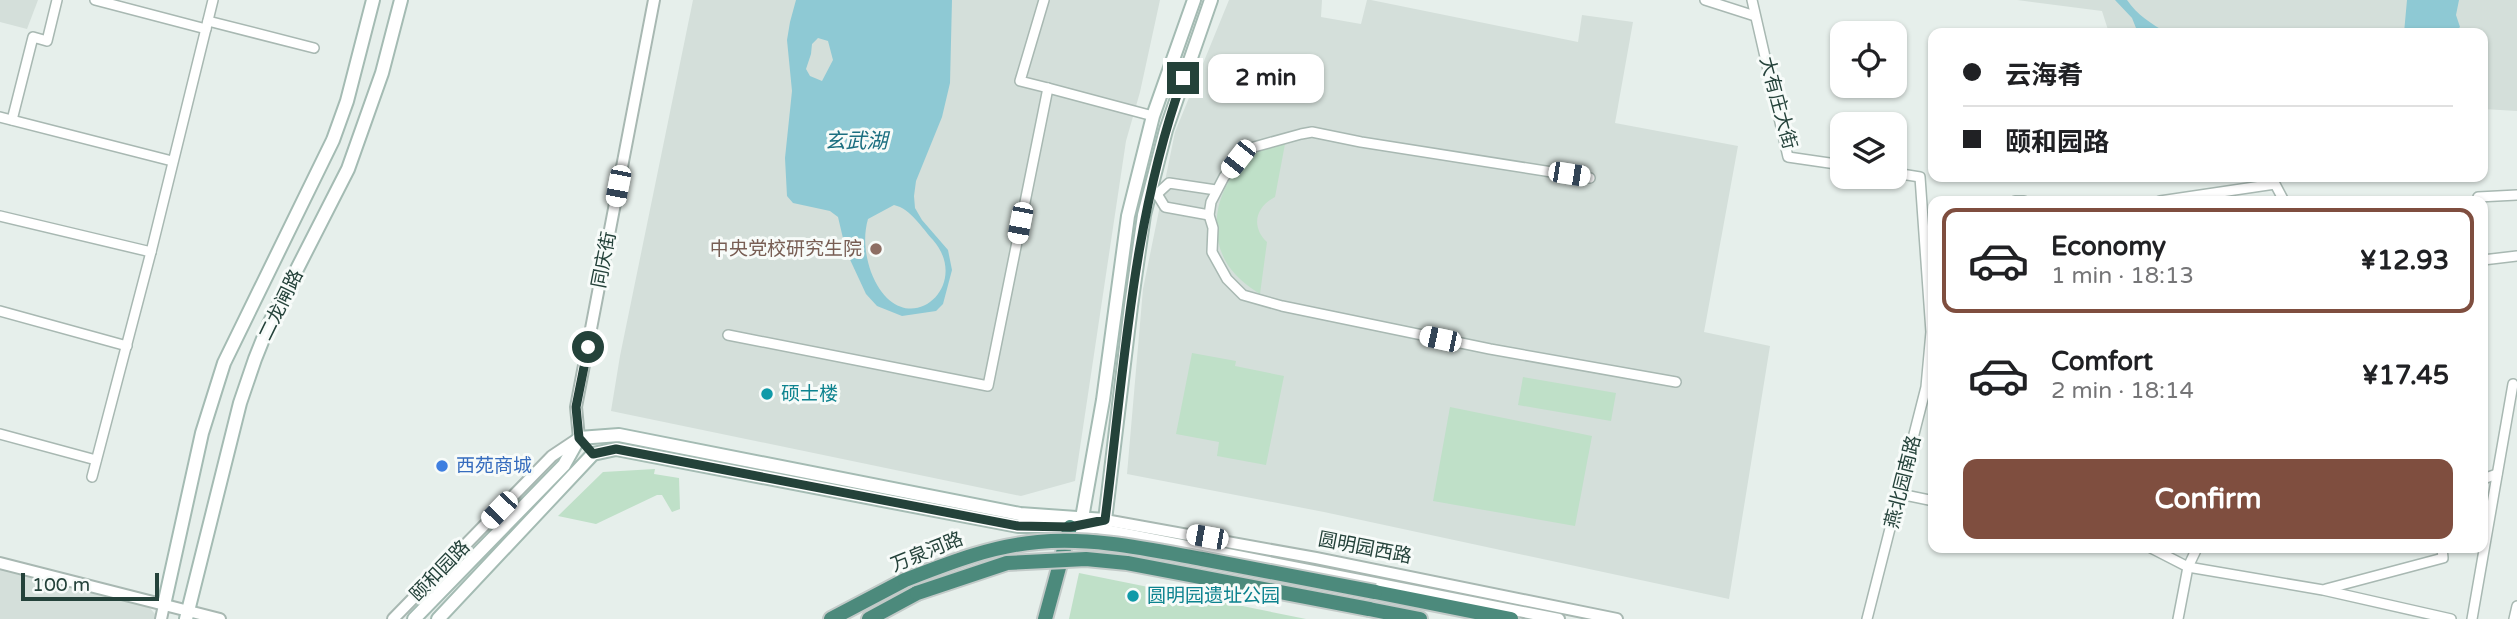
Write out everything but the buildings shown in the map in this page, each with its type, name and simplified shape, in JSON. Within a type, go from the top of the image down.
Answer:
[{"type":"highway","points":[[1045,619],[1070,527]]},
{"type":"highway","name":"万泉河路","points":[[831,619],[905,580],[974,554],[1038,542],[1086,540],[1132,546],[1511,619]]},
{"type":"highway","name":"万泉河路","points":[[869,619],[917,593],[1007,563],[1086,559],[1127,563],[1420,619]]},
{"type":"main road","name":"二龙闸路","points":[[164,605],[202,433],[224,363],[333,140],[373,0]]},
{"type":"main road","name":"二龙闸路","points":[[187,615],[240,403],[255,359],[348,169],[379,83],[401,0]]},
{"type":"main road","points":[[1070,527],[1082,518],[1103,400],[1124,238],[1153,116],[1194,0]]},
{"type":"main road","points":[[1105,520],[1131,306],[1153,194],[1172,110],[1211,0]]},
{"type":"main road","points":[[579,438],[619,435],[1020,514],[1105,520]]},
{"type":"main road","name":"颐和园路","points":[[414,619],[564,465],[579,438]]},
{"type":"main road","points":[[593,454],[616,449],[1018,526],[1070,527],[1105,520]]},
{"type":"main road","name":"颐和园路","points":[[438,619],[593,454]]},
{"type":"street","points":[[12,120],[33,37],[47,41],[57,0]]},
{"type":"street","points":[[95,0],[314,48]]},
{"type":"street","points":[[92,477],[213,0]]},
{"type":"street","name":"同庆街","points":[[579,438],[576,407],[654,0]]},
{"type":"street","points":[[1044,0],[1020,81],[1153,116]]},
{"type":"street","points":[[1705,0],[1755,16]]},
{"type":"street","name":"大有庄大街","points":[[1752,0],[1788,157],[1830,163]]},
{"type":"street","points":[[728,335],[988,386],[1048,88]]},
{"type":"street","points":[[0,117],[172,161]]},
{"type":"street","points":[[1590,178],[1369,144],[1312,132],[1269,141],[1254,147],[1238,159],[1216,190],[1209,215],[1213,228],[1212,252],[1227,279],[1243,295],[1282,306],[1490,349],[1676,382]]},
{"type":"street","name":"燕北园南路","points":[[1907,175],[1920,177],[1928,210]]},
{"type":"street","points":[[1209,215],[1165,207],[1153,194],[1169,183],[1216,190]]},
{"type":"street","points":[[2194,196],[2275,184],[2281,196]]},
{"type":"street","points":[[2488,196],[2517,195]]},
{"type":"street","points":[[0,216],[151,252]]},
{"type":"street","points":[[2488,259],[2517,256]]},
{"type":"street","points":[[0,311],[127,346]]},
{"type":"street","points":[[2488,526],[2513,384]]},
{"type":"street","name":"燕北园南路","points":[[1867,619],[1928,393]]},
{"type":"street","points":[[0,434],[96,460]]},
{"type":"street","points":[[579,438],[593,454]]},
{"type":"street","name":"颐和园路","points":[[393,619],[552,456],[579,438]]},
{"type":"street","points":[[2488,477],[2497,474]]},
{"type":"street","points":[[1900,494],[1928,500]]},
{"type":"street","name":"圆明园西路","points":[[1105,520],[1304,555],[1617,619]]},
{"type":"street","name":"圆明园西路","points":[[1070,527],[1095,528],[1559,619]]},
{"type":"street","points":[[2161,553],[2188,567],[2323,590],[2451,619]]},
{"type":"street","points":[[2178,619],[2188,567],[2195,553]]},
{"type":"street","points":[[2323,590],[2443,558],[2442,553]]},
{"type":"street","points":[[2472,619],[2483,553]]},
{"type":"street","points":[[0,563],[164,605],[187,615],[220,619]]},
{"type":"street","name":"二龙闸路","points":[[161,619],[164,605]]},
{"type":"street","points":[[2514,619],[2517,606]]},
{"type":"shaded area","points":[[0,0],[38,0],[27,29],[0,22]]},
{"type":"shaded area","name":"中央党校研究生院","points":[[693,0],[1160,0],[1140,92],[1126,141],[1075,481],[1021,496],[611,411]]},
{"type":"shaded area","points":[[1229,0],[1322,0],[1321,17],[1361,24],[1367,0],[1371,0],[1578,42],[1582,15],[1633,22],[1615,123],[1738,146],[1704,332],[1770,346],[1729,599],[1324,512],[1127,474],[1143,289],[1175,132]]},
{"type":"shaded area","points":[[2017,0],[2517,0],[2517,111],[2488,109],[2488,28],[2107,28],[2102,11]]},
{"type":"shaded area","points":[[0,569],[149,607],[155,614],[154,619],[0,619]]},
{"type":"green space","points":[[1285,144],[1275,197],[1259,212],[1257,224],[1267,242],[1260,294],[1240,279],[1225,260],[1219,245],[1218,212],[1222,197],[1238,168],[1264,149]]},
{"type":"green space","points":[[1192,353],[1236,361],[1235,366],[1284,376],[1266,465],[1217,456],[1219,442],[1176,434]]},
{"type":"green space","points":[[1523,377],[1616,393],[1611,421],[1518,405]]},
{"type":"green space","points":[[1450,407],[1592,436],[1575,526],[1433,501]]},
{"type":"green space","points":[[655,469],[654,474],[679,478],[680,509],[672,512],[662,495],[657,495],[596,524],[558,516],[603,472]]},
{"type":"green space","name":"圆明园遗址公园","points":[[1079,573],[1306,619],[1069,619]]},
{"type":"water","name":"玄武湖","points":[[796,0],[952,0],[950,83],[942,117],[916,181],[914,196],[915,208],[922,220],[948,250],[952,270],[943,304],[936,311],[902,316],[877,306],[866,294],[846,251],[838,217],[830,211],[793,203],[787,196],[785,158],[792,91],[787,40]],"holes":[[[818,38],[828,41],[833,60],[822,81],[810,76],[806,69],[812,44]],[[894,205],[906,210],[915,219],[944,258],[945,276],[940,292],[929,303],[915,308],[899,306],[884,295],[867,259],[865,239],[868,219]]]},
{"type":"water","points":[[2115,0],[2127,0],[2140,15],[2158,28],[2136,28],[2132,18]]},
{"type":"water","points":[[2407,0],[2459,0],[2456,15],[2459,28],[2404,28]]},
{"type":"place","name":"中央党校研究生院","points":[[876,249]]},
{"type":"place","name":"硕士楼","points":[[767,394]]},
{"type":"place","name":"西苑商城","points":[[442,466]]},
{"type":"place","name":"圆明园遗址公园","points":[[1133,596]]},
{"type":"route","points":[[588,347],[576,407],[579,438],[593,454],[616,449],[1018,526],[1070,527],[1105,520],[1142,231],[1155,170],[1183,78]]}]
